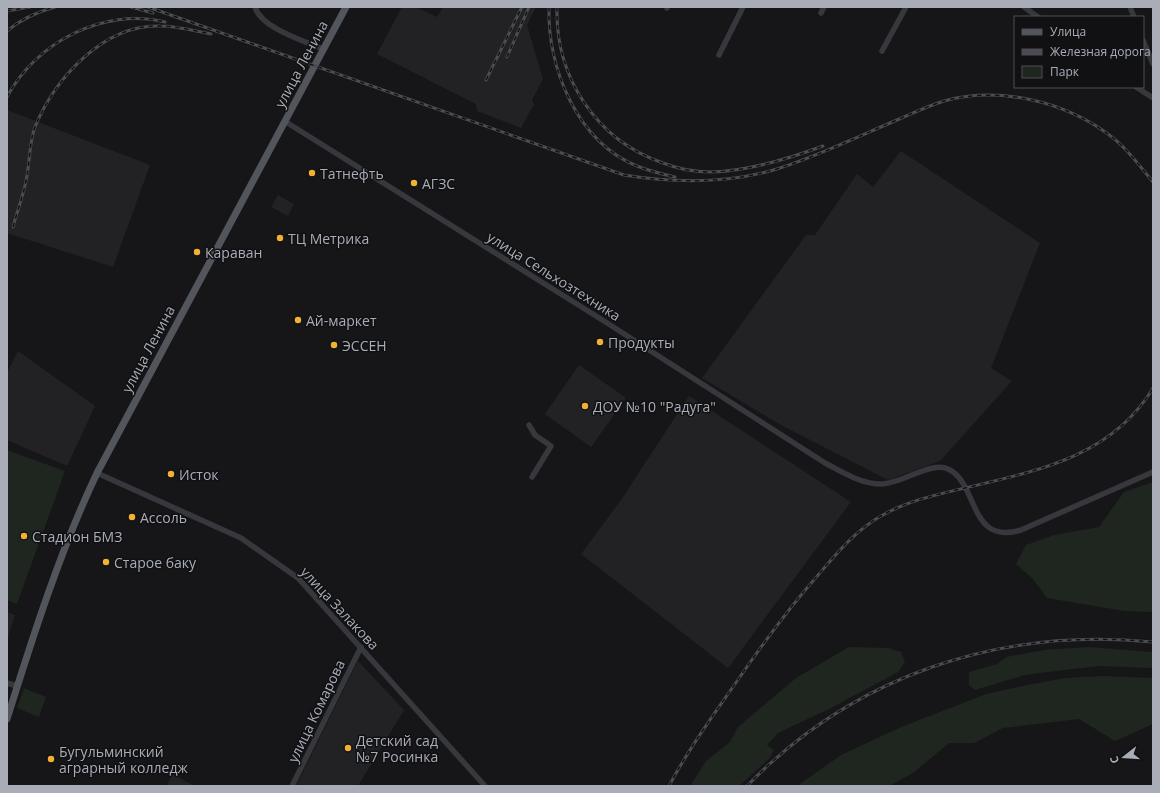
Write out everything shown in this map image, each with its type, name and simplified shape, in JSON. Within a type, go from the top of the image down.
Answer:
[{"type":"main road","name":"улица Ленина","points":[[7,719],[17,686],[71,534],[97,473],[286,122],[346,7]]},
{"type":"street","points":[[255,7],[262,19],[277,29],[323,49]]},
{"type":"street","points":[[719,55],[743,7]]},
{"type":"street","points":[[821,13],[824,7]]},
{"type":"street","points":[[882,51],[906,7]]},
{"type":"street","points":[[1024,7],[1037,16]]},
{"type":"street","points":[[1144,42],[1153,64]]},
{"type":"street","points":[[1138,88],[1153,98]]},
{"type":"street","name":"улица Сельхозтехника","points":[[286,122],[598,317],[825,463],[854,478],[868,483],[882,484],[942,467],[949,469],[958,476],[974,509],[987,525],[998,533],[1009,534],[1153,472]]},
{"type":"street","points":[[529,425],[535,435],[551,446],[532,477]]},
{"type":"street","name":"улица Залакова","points":[[97,473],[241,538],[298,578],[485,786]]},
{"type":"street","name":"улица Комарова","points":[[292,786],[361,647]]},
{"type":"street","points":[[7,683],[17,686]]},
{"type":"shaded area","points":[[402,7],[416,7],[437,17],[443,7],[536,7],[527,25],[543,79],[532,100],[534,104],[521,128],[477,111],[476,104],[377,54]]},
{"type":"shaded area","points":[[7,110],[150,165],[113,267],[7,233]]},
{"type":"shaded area","points":[[901,151],[1040,243],[991,368],[1012,381],[940,461],[888,480],[781,425],[702,378],[806,235],[815,235],[857,174],[873,187]]},
{"type":"shaded area","points":[[278,195],[294,204],[288,216],[271,207]]},
{"type":"shaded area","points":[[18,351],[95,406],[67,466],[7,440],[7,373]]},
{"type":"shaded area","name":"ДОУ №10 \"Радуга\"","points":[[579,365],[626,398],[591,447],[545,414]]},
{"type":"shaded area","points":[[689,396],[851,502],[728,668],[581,554],[621,500]]},
{"type":"shaded area","points":[[7,612],[15,615],[7,641]]},
{"type":"shaded area","name":"Детский сад №7 Росинка","points":[[358,661],[404,710],[358,786],[296,786]]},
{"type":"shaded area","points":[[172,774],[195,786],[167,786]]},
{"type":"green space","name":"Стадион БМЗ","points":[[7,450],[65,471],[17,604],[7,600]]},
{"type":"green space","points":[[1153,482],[1153,612],[1124,611],[1047,598],[1033,579],[1016,564],[1026,545],[1054,535],[1099,527],[1124,492]]},
{"type":"green space","points":[[849,647],[888,648],[901,652],[905,662],[898,672],[831,708],[778,733],[767,745],[774,750],[770,758],[739,786],[690,786],[706,761],[730,742],[738,727],[796,678]]},
{"type":"green space","points":[[1088,647],[1153,652],[1153,668],[1100,666],[1025,675],[975,690],[969,685],[969,672],[997,664],[1006,657],[1044,650]]},
{"type":"green space","points":[[1102,676],[1153,678],[1153,724],[1115,741],[1079,719],[1003,728],[974,743],[949,743],[913,773],[889,786],[797,786],[841,755],[899,728],[986,694],[1066,678]]},
{"type":"green space","points":[[24,688],[46,697],[39,717],[17,708]]},
{"type":"railway","points":[[7,11],[30,7]]},
{"type":"railway","points":[[7,31],[30,16],[55,7]]},
{"type":"railway","points":[[131,7],[153,13]]},
{"type":"railway","points":[[148,7],[624,175],[662,180],[700,181],[720,180],[758,174],[807,158],[938,103],[965,97],[986,95],[1008,96],[1051,105],[1090,122],[1121,145],[1153,182]]},
{"type":"railway","points":[[486,80],[522,7]]},
{"type":"railway","points":[[507,57],[529,7]]},
{"type":"railway","points":[[549,7],[553,54],[560,77],[570,100],[582,121],[598,139],[616,155],[642,168],[675,177]]},
{"type":"railway","points":[[557,7],[558,33],[563,58],[572,81],[584,103],[599,122],[618,139],[639,153],[675,167],[693,171],[711,172],[768,164],[823,146]]},
{"type":"railway","points":[[7,97],[20,77],[35,60],[54,45],[74,33],[96,25],[119,20],[142,19],[165,22]]},
{"type":"railway","points":[[13,227],[26,181],[35,127],[55,90],[84,57],[101,44],[120,34],[139,28],[166,26],[211,34]]},
{"type":"railway","points":[[669,786],[700,734],[775,628],[796,601],[847,542],[863,528],[881,516],[911,502],[1019,475],[1070,458],[1094,445],[1116,430],[1136,411],[1153,388]]},
{"type":"railway","points":[[747,786],[789,747],[834,715],[882,688],[933,667],[986,652],[1040,643],[1096,639],[1153,642]]},
{"type":"place","name":"Татнефть","points":[[312,173]]},
{"type":"place","name":"АГЗС","points":[[414,183]]},
{"type":"place","name":"ТЦ Метрика","points":[[280,238]]},
{"type":"place","name":"Караван","points":[[197,252]]},
{"type":"place","name":"Ай-маркет","points":[[298,320]]},
{"type":"place","name":"Продукты","points":[[600,342]]},
{"type":"place","name":"ЭССЕН","points":[[334,345]]},
{"type":"place","name":"ДОУ №10 \"Радуга\"","points":[[585,406]]},
{"type":"place","name":"Исток","points":[[171,474]]},
{"type":"place","name":"Ассоль","points":[[132,517]]},
{"type":"place","name":"Стадион БМЗ","points":[[24,536]]},
{"type":"place","name":"Старое баку","points":[[106,562]]},
{"type":"place","name":"Детский сад №7 Росинка","points":[[348,748]]},
{"type":"place","name":"Бугульминский аграрный колледж","points":[[51,759]]}]
